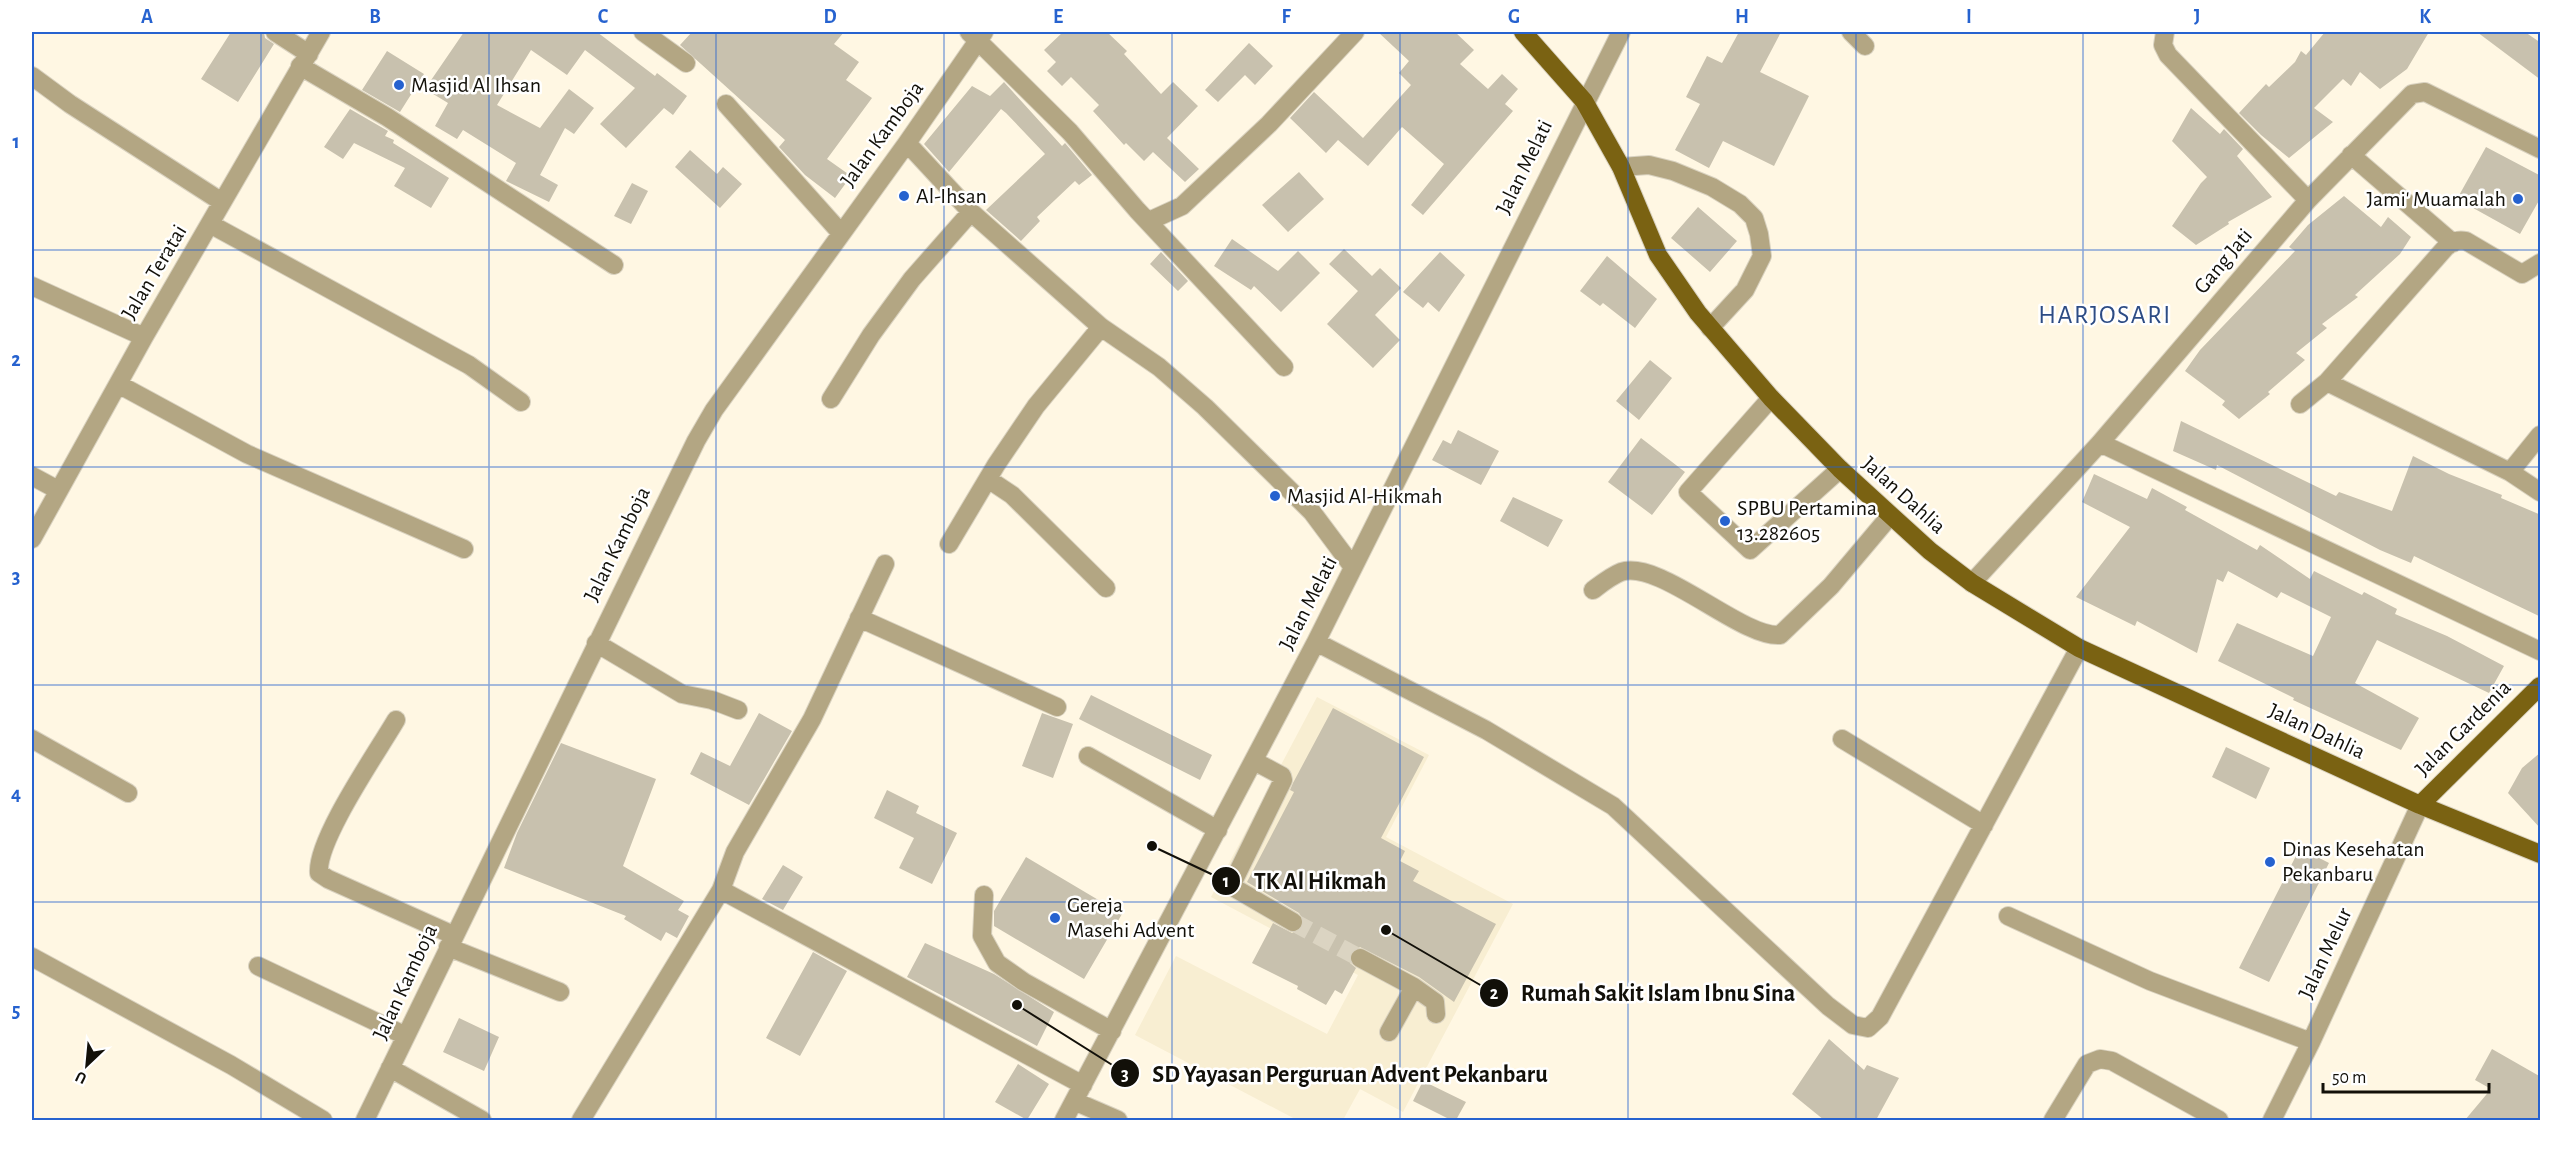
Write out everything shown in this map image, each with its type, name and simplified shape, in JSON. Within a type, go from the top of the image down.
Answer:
[{"type":"main road","name":"Jalan Dahlia","points":[[1523,32],[1584,101],[1621,167],[1658,255],[1683,293],[1771,398],[1840,469],[1910,535],[1972,583],[2079,648],[2420,805],[2541,854]]},
{"type":"main road","name":"Jalan Gardenia","points":[[2420,805],[2541,686]]},
{"type":"street","points":[[275,32],[305,60],[387,117],[614,265]]},
{"type":"street","name":"Jalan Teratai","points":[[32,538],[144,337],[321,32]]},
{"type":"street","points":[[643,32],[686,63]]},
{"type":"street","points":[[1149,221],[1182,206],[1269,124],[1355,32]]},
{"type":"street","name":"Jalan Melati","points":[[1064,1120],[1316,642],[1584,101],[1621,32]]},
{"type":"street","points":[[1851,32],[1865,46]]},
{"type":"street","points":[[2165,32],[2163,45],[2168,56],[2307,200]]},
{"type":"street","points":[[976,34],[1070,132],[1137,210],[1284,367]]},
{"type":"street","name":"Jalan Kamboja","points":[[365,1120],[676,478],[714,410],[840,232],[907,143],[976,34]]},
{"type":"street","points":[[32,76],[222,202]]},
{"type":"street","name":"Gang Jati","points":[[1972,583],[2100,443],[2307,200],[2412,94],[2425,92],[2541,149]]},
{"type":"street","points":[[726,104],[840,232]]},
{"type":"street","points":[[907,143],[971,212],[1101,327],[1159,367],[1205,407],[1312,512],[1353,567]]},
{"type":"street","points":[[2351,155],[2452,243]]},
{"type":"street","points":[[1621,167],[1649,165],[1673,171],[1712,187],[1740,204],[1754,218],[1760,234],[1762,256],[1745,290],[1710,328]]},
{"type":"street","points":[[831,399],[871,335],[912,279],[971,212]]},
{"type":"street","points":[[210,224],[469,365],[521,402]]},
{"type":"street","points":[[2300,404],[2327,382],[2452,243],[2459,240],[2466,241],[2522,274],[2541,263]]},
{"type":"street","points":[[32,286],[144,337]]},
{"type":"street","points":[[949,544],[1036,405],[1101,327]]},
{"type":"street","points":[[2327,382],[2510,472],[2541,492]]},
{"type":"street","points":[[118,384],[247,454],[464,549]]},
{"type":"street","points":[[1771,398],[1688,492],[1750,550],[1840,469]]},
{"type":"street","points":[[2510,472],[2541,435]]},
{"type":"street","points":[[2100,443],[2541,651]]},
{"type":"street","points":[[32,476],[58,490]]},
{"type":"street","points":[[988,479],[1012,495],[1106,588]]},
{"type":"street","points":[[1593,590],[1622,572],[1640,573],[1680,589],[1751,627],[1777,635],[1831,586],[1890,516]]},
{"type":"street","points":[[581,1120],[721,890],[735,852],[812,719],[885,564]]},
{"type":"street","points":[[860,618],[1057,707]]},
{"type":"street","points":[[1316,642],[1486,730],[1613,806],[1828,1006],[1853,1025],[1868,1028],[1880,1017],[2079,648]]},
{"type":"street","points":[[596,643],[682,694],[712,700],[738,710]]},
{"type":"street","points":[[396,720],[334,825],[318,864],[319,873],[451,941],[560,992]]},
{"type":"street","points":[[32,739],[128,793]]},
{"type":"street","points":[[1842,739],[1984,825]]},
{"type":"street","points":[[1088,756],[1218,830]]},
{"type":"street","points":[[1254,761],[1282,776],[1283,780],[1231,886],[1293,922]]},
{"type":"street","name":"Jalan Melur","points":[[2272,1120],[2311,1042],[2420,805]]},
{"type":"street","points":[[721,890],[1083,1085]]},
{"type":"street","points":[[984,894],[982,936],[997,963],[1024,982],[1112,1031]]},
{"type":"street","points":[[2008,916],[2150,981],[2311,1042]]},
{"type":"street","points":[[32,957],[231,1065],[323,1120]]},
{"type":"street","points":[[1360,958],[1414,987],[1434,1002],[1436,1014]]},
{"type":"street","points":[[258,966],[406,1036]]},
{"type":"street","points":[[1389,1032],[1414,987]]},
{"type":"street","points":[[2053,1120],[2088,1064],[2100,1059],[2112,1061],[2218,1120]]},
{"type":"street","points":[[390,1068],[482,1120]]},
{"type":"street","points":[[1074,1101],[1118,1120]]},
{"type":"shaded area","points":[[1317,697],[1429,755],[1386,837],[1513,904],[1403,1112],[1360,1089],[1343,1120],[1297,1120],[1135,1035],[1176,956],[1327,1034],[1358,975],[1211,897]]},
{"type":"building","points":[[231,32],[264,32],[265,38],[274,44],[238,102],[201,79]]},
{"type":"building","points":[[464,32],[597,32],[655,76],[657,73],[687,96],[673,115],[664,108],[626,148],[600,124],[635,88],[585,50],[567,75],[531,50],[497,105],[540,128],[569,89],[594,108],[574,134],[565,128],[540,175],[558,185],[549,202],[506,181],[516,163],[463,130],[457,139],[435,126],[448,103],[425,89]]},
{"type":"building","points":[[692,32],[844,32],[834,44],[859,62],[846,80],[872,98],[827,159],[851,176],[835,198],[805,175],[779,147],[785,140],[680,45]]},
{"type":"building","points":[[1063,32],[1107,32],[1127,51],[1124,54],[1161,94],[1173,82],[1198,106],[1167,138],[1199,169],[1185,182],[1153,152],[1144,161],[1126,143],[1124,145],[1093,111],[1099,105],[1071,77],[1062,86],[1047,71],[1056,62],[1044,50]]},
{"type":"building","points":[[1378,32],[1455,32],[1474,50],[1460,64],[1488,89],[1502,74],[1518,89],[1505,104],[1513,111],[1423,215],[1411,205],[1444,164],[1402,127],[1368,166],[1338,140],[1326,153],[1290,118],[1314,92],[1363,138],[1411,85],[1399,73],[1409,61]]},
{"type":"building","points":[[1739,32],[1781,32],[1760,72],[1809,96],[1774,166],[1723,141],[1709,168],[1675,150],[1700,104],[1686,97],[1707,56],[1722,63]]},
{"type":"building","points":[[2325,32],[2429,32],[2407,69],[2380,89],[2360,72],[2351,86],[2343,79],[2314,108],[2333,122],[2289,158],[2239,113],[2266,84],[2269,87],[2295,62],[2301,51],[2306,55]]},
{"type":"building","points":[[2477,32],[2525,32],[2541,43],[2541,80]]},
{"type":"building","points":[[1249,43],[1273,66],[1255,85],[1245,75],[1218,102],[1205,90]]},
{"type":"building","points":[[387,51],[424,74],[400,112],[362,90]]},
{"type":"building","points":[[1004,82],[1062,146],[1065,143],[1092,175],[1079,185],[1075,181],[1037,217],[1040,221],[1021,241],[986,210],[1045,154],[1006,113],[1001,109],[949,172],[924,144],[972,86],[990,96]]},
{"type":"building","points":[[2191,108],[2220,134],[2224,129],[2243,149],[2237,156],[2272,197],[2228,222],[2229,224],[2196,245],[2172,226],[2207,177],[2172,141]]},
{"type":"building","points":[[350,109],[388,131],[385,136],[394,140],[393,143],[449,178],[431,208],[394,186],[405,168],[354,143],[343,159],[324,147]]},
{"type":"building","points":[[2486,147],[2541,176],[2541,197],[2520,234],[2457,199]]},
{"type":"building","points":[[690,150],[717,174],[723,167],[742,184],[720,208],[675,167]]},
{"type":"building","points":[[1299,172],[1324,199],[1288,232],[1262,205]]},
{"type":"building","points":[[632,183],[648,191],[631,224],[614,216]]},
{"type":"building","points":[[2344,196],[2381,227],[2388,217],[2411,237],[2400,254],[2355,295],[2358,297],[2322,324],[2327,328],[2296,353],[2305,360],[2268,392],[2270,394],[2239,419],[2222,405],[2225,401],[2185,371],[2200,350],[2295,251],[2289,247],[2308,225]]},
{"type":"building","points":[[1698,207],[1737,241],[1710,272],[1671,238]]},
{"type":"building","points":[[1232,239],[1278,271],[1298,251],[1320,273],[1281,312],[1254,286],[1251,290],[1214,266]]},
{"type":"building","points":[[1344,249],[1372,276],[1380,268],[1401,288],[1375,315],[1400,340],[1373,368],[1327,324],[1358,291],[1329,264]]},
{"type":"building","points":[[1161,252],[1188,281],[1178,291],[1150,264]]},
{"type":"building","points":[[1440,252],[1465,275],[1439,312],[1428,302],[1423,308],[1403,292]]},
{"type":"building","points":[[1607,256],[1657,299],[1635,328],[1603,303],[1600,306],[1580,291]]},
{"type":"building","points":[[1650,360],[1672,378],[1639,420],[1616,401]]},
{"type":"building","points":[[2181,421],[2336,496],[2339,492],[2392,511],[2413,456],[2449,474],[2502,495],[2501,498],[2541,515],[2541,617],[2414,556],[2411,563],[2380,550],[2217,465],[2216,470],[2173,451]]},
{"type":"building","points":[[1458,430],[1499,451],[1481,485],[1432,460],[1443,440],[1451,444]]},
{"type":"building","points":[[1641,438],[1685,472],[1652,515],[1608,482]]},
{"type":"building","points":[[2094,474],[2147,499],[2152,488],[2187,507],[2185,510],[2257,550],[2260,545],[2310,579],[2314,571],[2362,595],[2364,592],[2397,609],[2395,614],[2447,636],[2504,666],[2489,693],[2377,640],[2355,683],[2419,718],[2401,750],[2293,700],[2294,698],[2218,661],[2237,623],[2313,656],[2331,617],[2281,592],[2277,598],[2228,571],[2223,582],[2217,579],[2197,653],[2137,621],[2135,626],[2076,597],[2130,527],[2082,502]]},
{"type":"building","points":[[1513,497],[1563,520],[1548,547],[1500,521]]},
{"type":"building","points":[[1091,695],[1212,755],[1200,780],[1079,719]]},
{"type":"building","points":[[1333,708],[1424,757],[1381,838],[1405,851],[1400,861],[1419,871],[1413,881],[1496,924],[1454,1002],[1419,977],[1360,947],[1350,953],[1350,963],[1356,968],[1342,994],[1335,990],[1326,1005],[1297,989],[1298,986],[1252,963],[1273,923],[1292,933],[1303,927],[1304,921],[1299,913],[1247,882],[1294,792],[1290,790],[1293,783]]},
{"type":"building","points":[[759,713],[792,731],[749,805],[690,774],[701,752],[730,766]]},
{"type":"building","points":[[1042,713],[1073,724],[1053,778],[1022,766]]},
{"type":"building","points":[[561,743],[656,779],[623,866],[684,901],[678,910],[689,916],[677,938],[666,932],[661,941],[624,919],[626,916],[504,868],[517,833]]},
{"type":"building","points":[[2226,747],[2270,768],[2256,799],[2212,777]]},
{"type":"building","points":[[2541,752],[2541,829],[2508,793],[2522,768]]},
{"type":"building","points":[[887,790],[919,806],[916,813],[957,833],[932,884],[899,868],[914,838],[874,818]]},
{"type":"building","points":[[2300,848],[2329,863],[2269,982],[2239,968]]},
{"type":"building","name":"Gereja Masehi Advent","points":[[1026,857],[1122,914],[1084,979],[994,926],[994,911]]},
{"type":"building","points":[[783,865],[803,877],[783,910],[762,899]]},
{"type":"building","points":[[925,943],[994,974],[1054,1012],[1037,1046],[907,977]]},
{"type":"building","points":[[813,952],[847,971],[800,1056],[766,1038]]},
{"type":"building","points":[[459,1018],[499,1037],[484,1071],[443,1052]]},
{"type":"building","points":[[1829,1039],[1864,1070],[1867,1065],[1899,1078],[1876,1120],[1824,1120],[1792,1094]]},
{"type":"building","points":[[2492,1049],[2541,1077],[2541,1120],[2465,1120],[2491,1089],[2475,1080]]},
{"type":"building","points":[[1018,1064],[1049,1084],[1027,1120],[995,1102]]},
{"type":"building","points":[[1423,1081],[1466,1102],[1456,1120],[1451,1120],[1413,1101]]},
{"type":"tunnel","points":[[1293,922],[1360,958]]},
{"type":"place","name":"Masjid Al Ihsan","points":[[399,85]]},
{"type":"place","name":"Al-Ihsan","points":[[904,196]]},
{"type":"place","name":"Jami' Muamalah","points":[[2518,199]]},
{"type":"place","name":"Masjid Al-Hikmah","points":[[1275,496]]},
{"type":"place","name":"SPBU Pertamina 13.282605","points":[[1725,521]]},
{"type":"place","name":"TK Al Hikmah","points":[[1152,846]]},
{"type":"place","name":"Dinas Kesehatan Pekanbaru","points":[[2270,862]]},
{"type":"place","name":"Gereja Masehi Advent","points":[[1055,918]]},
{"type":"place","name":"Rumah Sakit Islam Ibnu Sina","points":[[1386,930]]},
{"type":"place","name":"SD Yayasan Perguruan Advent Pekanbaru","points":[[1017,1005]]},
{"type":"district","name":"HARJOSARI","points":[[2105,315]]}]
